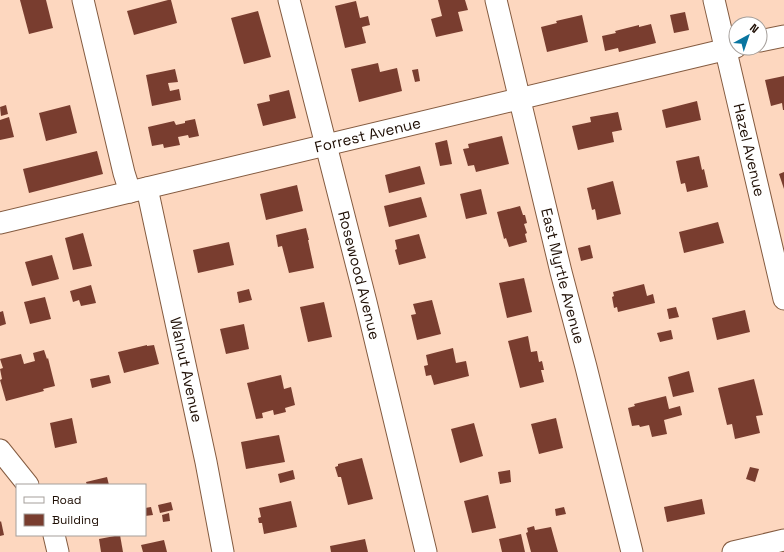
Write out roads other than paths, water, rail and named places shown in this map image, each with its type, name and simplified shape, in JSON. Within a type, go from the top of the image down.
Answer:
[{"type":"street","name":"Walnut Avenue","points":[[83,0],[124,173],[139,190],[206,462],[224,552]]},
{"type":"street","name":"Rosewood Avenue","points":[[289,0],[368,310],[426,552]]},
{"type":"street","name":"East Myrtle Avenue","points":[[496,0],[561,272],[632,552]]},
{"type":"street","name":"Hazel Avenue","points":[[714,0],[728,40]]},
{"type":"street","points":[[768,39],[784,36]]},
{"type":"street","name":"Forrest Avenue","points":[[0,223],[728,49]]},
{"type":"street","name":"Hazel Avenue","points":[[733,56],[784,299]]},
{"type":"street","points":[[0,450],[27,484]]},
{"type":"street","points":[[54,536],[58,552]]},
{"type":"street","points":[[733,552],[784,540]]}]
